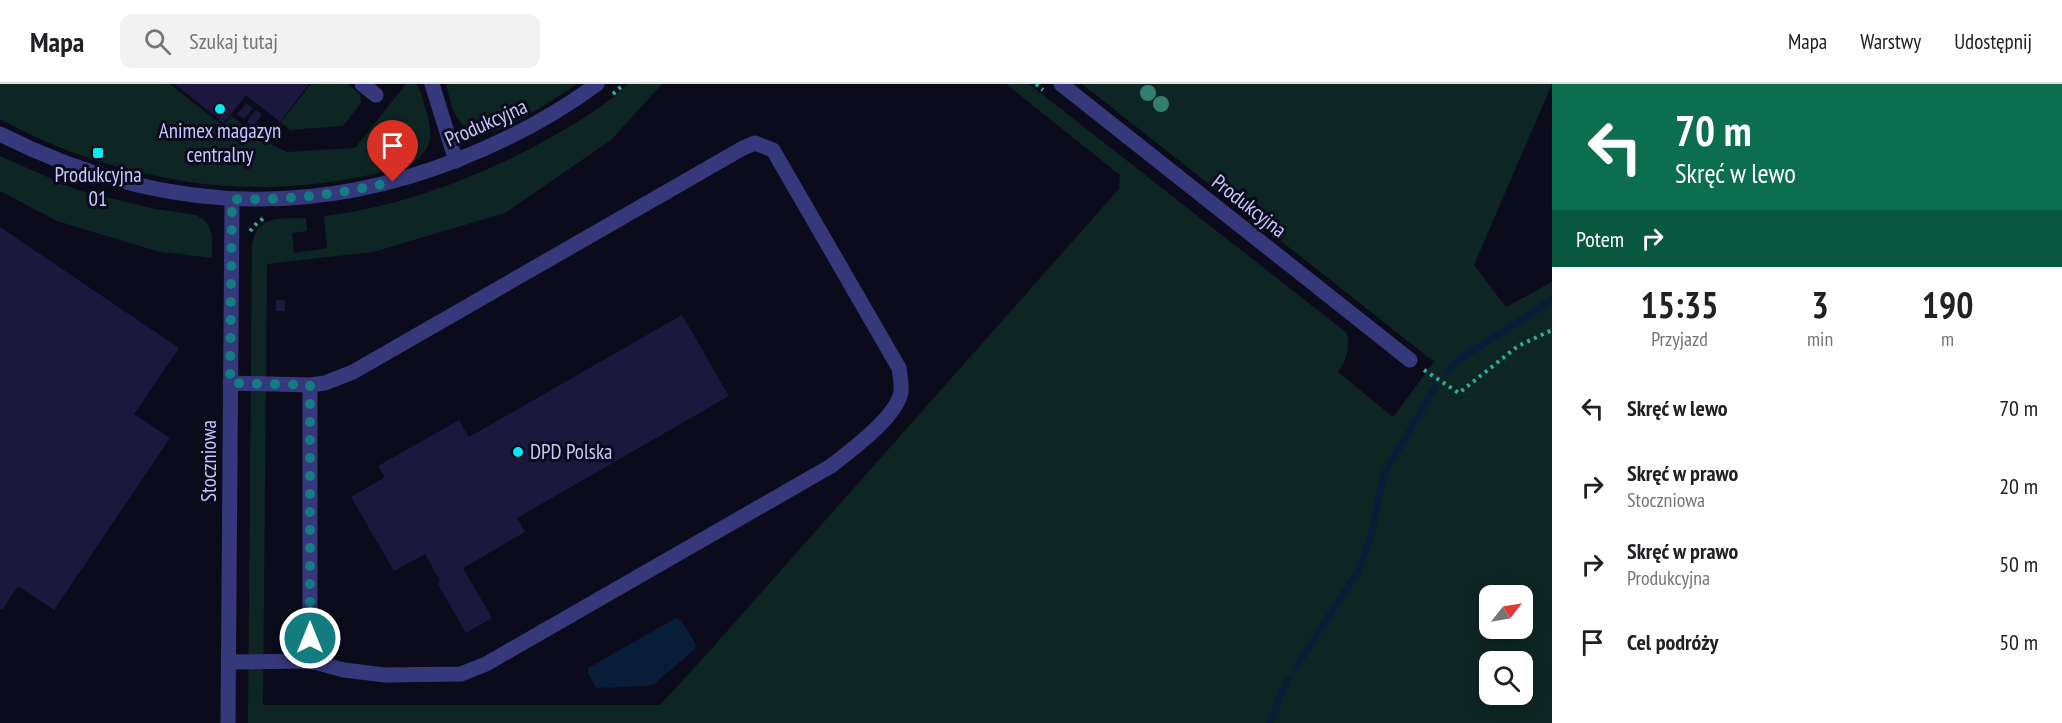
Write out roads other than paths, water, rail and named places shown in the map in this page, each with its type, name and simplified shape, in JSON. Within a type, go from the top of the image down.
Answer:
[{"type":"street","points":[[362,84],[376,95]]},
{"type":"street","points":[[432,84],[456,161]]},
{"type":"street","name":"Produkcyjna","points":[[0,134],[96,174],[148,187],[232,199],[307,198],[393,182],[456,161],[539,123],[597,84]]},
{"type":"street","name":"Produkcyjna","points":[[1061,84],[1410,360]]},
{"type":"street","points":[[229,662],[310,661],[353,672],[385,675],[461,674],[486,664],[831,466],[859,444],[887,416],[901,393],[899,368],[773,150],[755,143],[732,153],[353,372],[325,383],[310,385],[230,383]]},
{"type":"street","name":"Stoczniowa","points":[[228,723],[232,199]]},
{"type":"street","points":[[310,385],[310,661]]},
{"type":"water","points":[[676,618],[681,620],[696,645],[695,649],[654,684],[596,688],[588,673],[588,668]]},
{"type":"waterway","points":[[1447,372],[1458,360],[1552,300]]},
{"type":"waterway","points":[[1296,667],[1358,571],[1370,539],[1384,474],[1435,387]]},
{"type":"waterway","points":[[1270,723],[1288,680]]},
{"type":"place","name":"Animex magazyn centralny","points":[[220,109]]},
{"type":"place","name":"Produkcyjna 01","points":[[98,153]]},
{"type":"place","name":"DPD Polska","points":[[518,452]]}]
